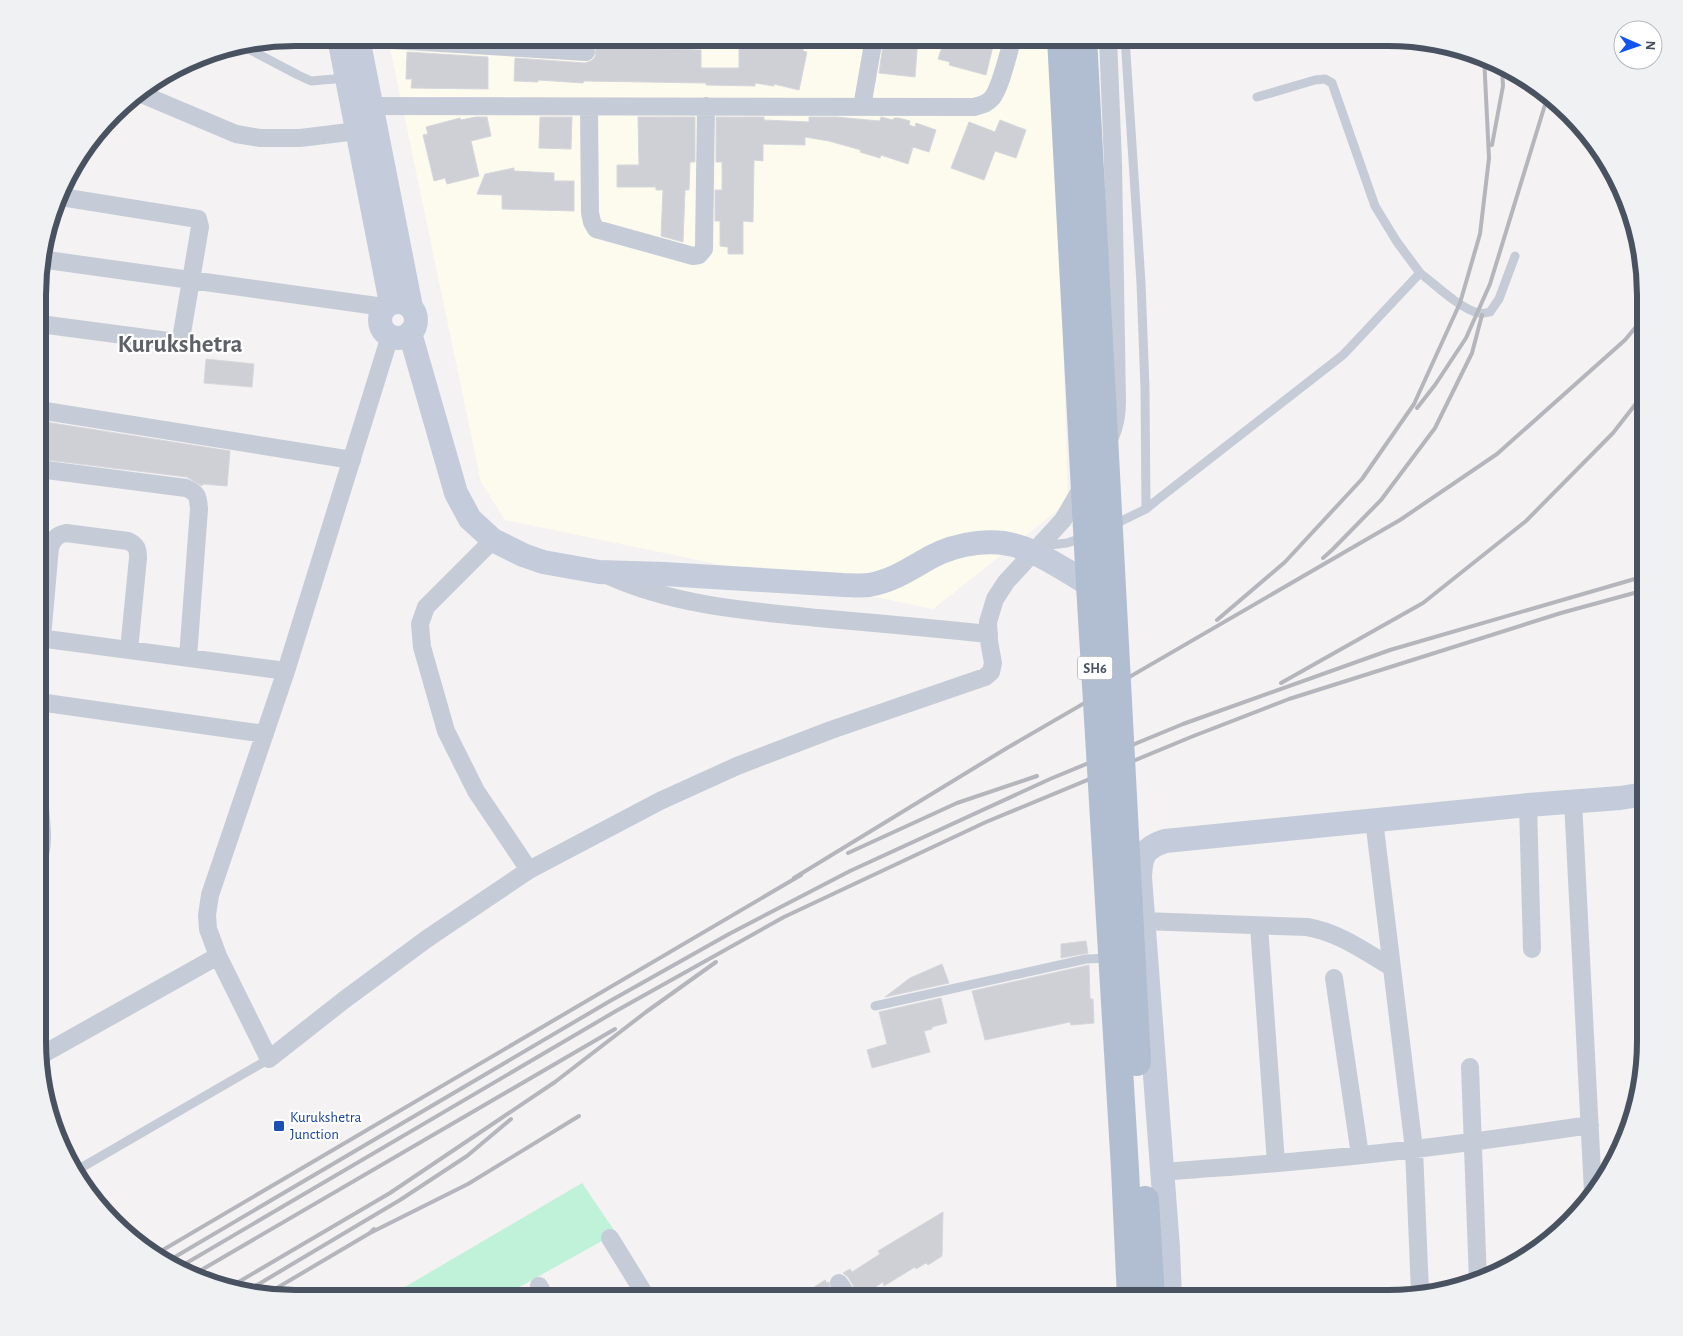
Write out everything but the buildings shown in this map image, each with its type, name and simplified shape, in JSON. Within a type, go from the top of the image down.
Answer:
[{"type":"main road","points":[[340,46],[347,78],[362,106],[357,131],[395,306]]},
{"type":"main road","points":[[358,46],[362,106],[395,306]]},
{"type":"main road","name":"SH6","points":[[1061,46],[1131,1290]]},
{"type":"main road","name":"SH6","points":[[1083,46],[1151,1290]]},
{"type":"main road","points":[[395,306],[416,317],[416,323],[400,334],[386,333],[380,324],[381,312],[395,306]]},
{"type":"main road","points":[[400,334],[456,493],[470,519],[493,540],[523,555],[543,562],[600,572],[664,574],[843,586],[869,585],[889,580],[932,556],[956,546],[977,543],[1000,543],[1022,547],[1090,585]]},
{"type":"main road","points":[[1170,1290],[1140,877],[1141,860],[1146,851],[1154,845],[1165,841],[1637,795]]},
{"type":"street","points":[[488,46],[586,52]]},
{"type":"street","points":[[862,107],[873,46]]},
{"type":"street","points":[[362,106],[974,107],[991,100],[996,91],[1010,46]]},
{"type":"street","points":[[400,334],[352,460],[286,671],[210,896],[206,915],[208,929],[218,956],[269,1059],[344,1000],[428,938],[529,870],[660,802],[737,766],[831,730],[985,677],[991,672],[993,663],[988,622],[995,599],[1006,582],[1063,520],[1110,437],[1116,417],[1113,163],[1108,46]]},
{"type":"street","points":[[146,96],[236,134],[260,138],[300,138],[357,131]]},
{"type":"street","points":[[589,107],[590,213],[596,229],[693,256],[699,255],[704,249],[706,106]]},
{"type":"street","points":[[46,325],[176,342],[180,339],[182,333],[192,281],[200,227],[198,219],[66,198]]},
{"type":"street","points":[[48,260],[192,281],[395,306]]},
{"type":"street","points":[[46,411],[352,460]]},
{"type":"street","points":[[46,470],[186,488],[194,491],[198,498],[198,509],[188,657]]},
{"type":"street","points":[[46,583],[50,547],[58,534],[66,533],[128,541],[135,544],[138,549],[138,558],[129,650]]},
{"type":"street","points":[[493,540],[426,607],[420,624],[422,647],[446,731],[476,790],[529,870]]},
{"type":"street","points":[[600,572],[628,585],[672,598],[754,612],[989,634]]},
{"type":"street","points":[[46,639],[286,671]]},
{"type":"street","points":[[46,703],[265,734]]},
{"type":"street","points":[[1573,801],[1593,1182]]},
{"type":"street","points":[[1528,805],[1532,949]]},
{"type":"street","points":[[1374,820],[1414,1149],[1420,1288]]},
{"type":"street","points":[[1143,921],[1320,929],[1341,937],[1392,967]]},
{"type":"street","points":[[1259,926],[1276,1163]]},
{"type":"street","points":[[47,1052],[218,956]]},
{"type":"street","points":[[1334,978],[1360,1155]]},
{"type":"street","points":[[1470,1067],[1478,1273]]},
{"type":"street","points":[[1162,1172],[1414,1149],[1590,1124]]},
{"type":"street","points":[[610,1238],[642,1290]]},
{"type":"street","points":[[839,1283],[843,1290]]},
{"type":"lane","points":[[1126,46],[1141,284],[1145,388],[1146,508]]},
{"type":"lane","points":[[251,50],[311,81],[347,78]]},
{"type":"lane","points":[[1257,97],[1315,80],[1325,79],[1332,83],[1375,206],[1397,242],[1420,273],[1460,303],[1477,313],[1490,312],[1499,299],[1516,256]]},
{"type":"lane","points":[[1039,546],[1067,543],[1099,532],[1146,508],[1343,355],[1420,273]]},
{"type":"lane","points":[[875,1006],[1086,959],[1145,957]]},
{"type":"lane","points":[[81,1168],[269,1059]]},
{"type":"shaded area","points":[[390,46],[1054,46],[1068,502],[933,609],[505,520],[481,482]]},
{"type":"green space","points":[[582,1183],[616,1233],[514,1290],[400,1290]]},
{"type":"railway","points":[[1217,620],[1285,562],[1362,479],[1414,404],[1460,303],[1480,234],[1489,158],[1484,66]]},
{"type":"railway","points":[[1492,145],[1503,86],[1502,75]]},
{"type":"railway","points":[[1417,408],[1435,385],[1466,338],[1490,284],[1546,103]]},
{"type":"railway","points":[[1323,558],[1381,500],[1435,428],[1472,353],[1482,315]]},
{"type":"railway","points":[[794,878],[1007,748],[1400,520],[1497,454],[1625,340],[1637,326]]},
{"type":"railway","points":[[1281,683],[1423,603],[1526,521],[1613,433],[1637,402]]},
{"type":"railway","points":[[174,1258],[610,1001],[729,934],[850,871],[1050,779],[1183,724],[1390,650],[1637,578]]},
{"type":"railway","points":[[185,1264],[616,1011],[784,917],[986,822],[1191,737],[1289,699],[1561,613],[1637,592]]},
{"type":"railway","points":[[848,853],[957,803],[1037,776]]},
{"type":"railway","points":[[162,1251],[801,875]]},
{"type":"railway","points":[[237,1283],[390,1193],[555,1082],[646,1012],[716,962]]},
{"type":"railway","points":[[200,1271],[615,1029]]},
{"type":"railway","points":[[370,1233],[468,1184],[579,1116]]},
{"type":"railway","points":[[254,1287],[400,1200],[467,1156],[511,1119]]},
{"type":"railway","points":[[276,1289],[374,1229]]},
{"type":"place","name":"Kurukshetra Junction","points":[[279,1126]]},
{"type":"district","name":"Kurukshetra","points":[[180,343]]}]
